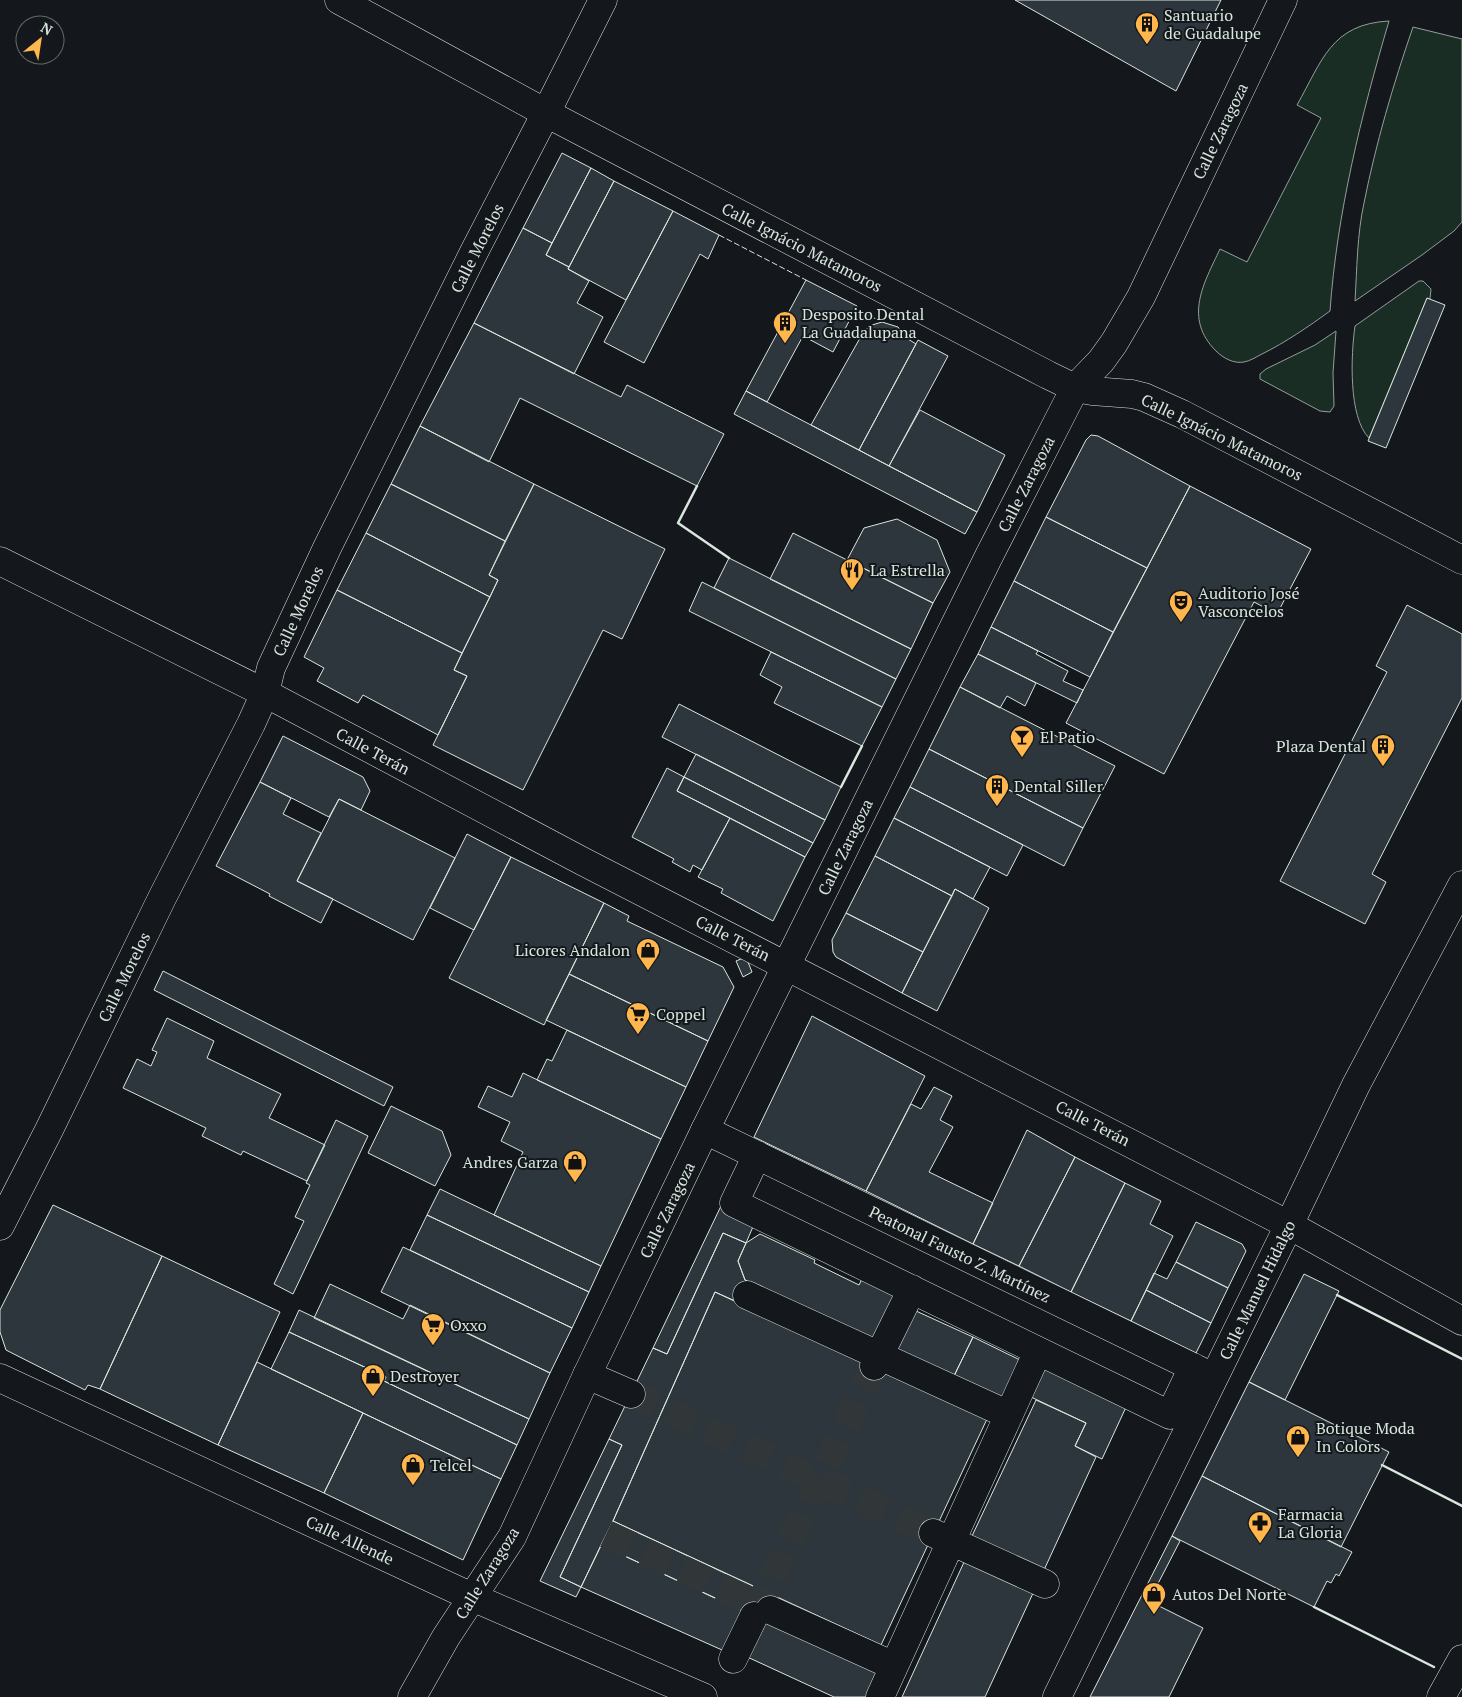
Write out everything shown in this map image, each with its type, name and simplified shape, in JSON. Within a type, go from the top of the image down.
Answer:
[{"type":"street","name":"Calle Ignácio Matamoros","points":[[339,0],[546,113],[1075,388],[1144,397],[1182,414],[1462,560]]},
{"type":"street","name":"Calle Morelos","points":[[0,1226],[265,693],[271,668],[328,548],[603,0]]},
{"type":"street","name":"Calle Zaragoza","points":[[412,1697],[446,1637],[512,1537],[587,1375],[705,1130],[988,558],[1075,388],[1101,361],[1141,297],[1283,0]]},
{"type":"street","name":"Calle Terán","points":[[0,561],[265,693],[575,858],[1289,1225],[1462,1321]]},
{"type":"street","name":"Calle Manuel Hidalgo","points":[[1058,1697],[1204,1372],[1289,1225],[1356,1085],[1462,885]]},
{"type":"street","name":"Peatonal Fausto Z. Martínez","points":[[705,1130],[1204,1372]]},
{"type":"street","points":[[757,1155],[734,1203],[1038,1351],[1170,1415],[1204,1372]]},
{"type":"street","points":[[877,1361],[912,1289]]},
{"type":"street","points":[[747,1294],[877,1361],[1009,1415]]},
{"type":"street","points":[[880,1697],[894,1666],[942,1537],[1009,1415],[1038,1351]]},
{"type":"street","points":[[587,1375],[631,1394]]},
{"type":"street","name":"Calle Allende","points":[[0,1378],[472,1597],[703,1697]]},
{"type":"street","points":[[942,1537],[1045,1584]]},
{"type":"street","points":[[733,1659],[762,1613],[894,1666]]},
{"type":"street","points":[[1441,1697],[1462,1659]]},
{"type":"green space","points":[[1389,21],[1360,129],[1344,201],[1333,274],[1330,311],[1288,339],[1253,359],[1240,362],[1229,360],[1216,351],[1206,339],[1200,326],[1200,300],[1203,288],[1220,249],[1247,262],[1321,118],[1297,105],[1322,60],[1341,37],[1354,29],[1369,24]]},
{"type":"green space","points":[[1413,27],[1462,39],[1462,222],[1454,231],[1422,255],[1355,301],[1360,227],[1369,181],[1385,114]]},
{"type":"green space","points":[[1419,281],[1423,281],[1431,289],[1430,299],[1427,298],[1369,438],[1357,416],[1354,401],[1352,368],[1355,326]]},
{"type":"green space","points":[[1336,331],[1333,373],[1334,406],[1330,412],[1320,411],[1260,379],[1260,374],[1266,369],[1315,345]]},
{"type":"building","name":"Santuario de Guadalupe","points":[[1015,0],[1221,0],[1176,91]]},
{"type":"building","points":[[562,153],[591,168],[552,243],[523,228]]},
{"type":"building","points":[[591,168],[614,181],[569,267],[546,255]]},
{"type":"building","points":[[614,181],[673,211],[626,300],[568,269]]},
{"type":"building","points":[[673,211],[719,235],[708,259],[700,254],[644,363],[604,342]]},
{"type":"building","points":[[523,228],[552,243],[546,255],[569,267],[568,269],[589,281],[577,303],[603,317],[574,374],[474,323]]},
{"type":"building","name":"Desposito Dental La Guadalupana","points":[[806,280],[857,306],[833,352],[803,336],[767,402],[746,391]]},
{"type":"building","points":[[1427,298],[1445,305],[1386,448],[1368,441]]},
{"type":"building","points":[[882,322],[898,327],[908,339],[916,344],[859,450],[811,425],[864,331],[872,325]]},
{"type":"building","points":[[474,323],[621,397],[627,385],[724,434],[697,486],[520,398],[489,462],[420,426]]},
{"type":"building","points":[[918,340],[948,356],[889,466],[859,450]]},
{"type":"building","points":[[746,391],[977,512],[965,534],[734,414]]},
{"type":"building","points":[[920,410],[1005,455],[977,512],[889,466]]},
{"type":"building","points":[[420,426],[534,484],[505,541],[391,484]]},
{"type":"building","points":[[1091,435],[1098,436],[1190,486],[1147,568],[1046,517],[1086,440]]},
{"type":"building","points":[[391,484],[505,541],[489,575],[498,580],[490,597],[366,533]]},
{"type":"building","points":[[534,484],[665,549],[622,639],[603,630],[523,790],[433,745],[467,676],[454,670],[498,580],[489,575]]},
{"type":"building","name":"Auditorio José Vasconcelos","points":[[1190,486],[1311,549],[1277,614],[1254,602],[1164,774],[1066,723]]},
{"type":"building","points":[[1046,517],[1147,568],[1113,632],[1014,581]]},
{"type":"building","points":[[897,519],[937,540],[950,572],[933,603],[847,560],[864,528]]},
{"type":"building","points":[[366,533],[490,597],[462,653],[337,590]]},
{"type":"building","name":"La Estrella","points":[[793,533],[933,603],[911,649],[770,579]]},
{"type":"building","points":[[729,558],[911,649],[896,679],[714,588]]},
{"type":"building","points":[[1014,581],[1113,632],[1090,677],[991,627]]},
{"type":"building","points":[[702,582],[896,679],[882,707],[689,611]]},
{"type":"building","points":[[337,590],[462,653],[454,670],[467,676],[438,735],[363,695],[358,703],[317,681],[324,668],[304,657]]},
{"type":"building","name":"Plaza Dental","points":[[1407,605],[1462,634],[1462,698],[1372,874],[1386,882],[1365,924],[1280,881],[1387,672],[1376,666]]},
{"type":"building","points":[[991,627],[1038,651],[1036,654],[1068,671],[1063,681],[1083,690],[1077,703],[978,654]]},
{"type":"building","points":[[771,652],[882,707],[862,746],[774,703],[782,687],[760,675]]},
{"type":"building","points":[[978,654],[1036,683],[1025,706],[1007,696],[1000,708],[960,687]]},
{"type":"building","name":"El Patio","points":[[960,687],[1115,766],[1083,828],[929,749]]},
{"type":"building","points":[[679,704],[841,787],[825,820],[662,737]]},
{"type":"building","points":[[283,736],[363,777],[370,791],[361,810],[339,799],[329,817],[260,782]]},
{"type":"building","name":"Dental Siller","points":[[929,749],[1083,828],[1064,866],[910,787]]},
{"type":"building","points":[[696,754],[825,820],[813,843],[684,777]]},
{"type":"building","points":[[667,768],[684,777],[677,791],[730,818],[702,870],[693,865],[690,872],[672,862],[674,859],[632,837]]},
{"type":"building","points":[[684,777],[813,843],[805,857],[677,791]]},
{"type":"building","points":[[260,782],[291,798],[283,814],[321,833],[297,881],[333,899],[321,923],[216,866]]},
{"type":"building","points":[[910,787],[1023,845],[1007,876],[894,818]]},
{"type":"building","points":[[339,799],[455,858],[413,940],[297,881]]},
{"type":"building","points":[[730,818],[805,857],[773,921],[721,893],[723,889],[698,877]]},
{"type":"building","points":[[894,818],[990,867],[973,899],[955,889],[952,896],[875,856]]},
{"type":"building","points":[[467,834],[511,857],[474,930],[430,908]]},
{"type":"building","points":[[875,856],[952,896],[923,952],[846,913]]},
{"type":"building","points":[[511,857],[604,903],[544,1025],[449,978]]},
{"type":"building","points":[[955,889],[989,908],[937,1011],[902,993]]},
{"type":"building","name":"Licores Andalon","points":[[604,903],[629,916],[627,921],[723,967],[734,987],[708,1041],[569,974]]},
{"type":"building","points":[[846,913],[923,952],[902,993],[836,957],[833,952],[832,940]]},
{"type":"building","points":[[746,957],[752,972],[743,977],[736,961]]},
{"type":"building","points":[[163,971],[393,1087],[384,1106],[154,990]]},
{"type":"building","name":"Coppel","points":[[569,974],[708,1041],[686,1087],[546,1020]]},
{"type":"building","points":[[812,1016],[925,1076],[866,1191],[754,1137]]},
{"type":"building","points":[[167,1018],[214,1041],[207,1058],[281,1094],[269,1118],[325,1145],[307,1181],[243,1151],[241,1155],[202,1136],[206,1128],[123,1088],[137,1059],[151,1066],[157,1052],[152,1050]]},
{"type":"building","points":[[567,1030],[686,1087],[661,1139],[537,1080],[547,1059],[552,1061]]},
{"type":"building","name":"Andres Garza","points":[[523,1073],[661,1139],[601,1266],[494,1215],[523,1152],[501,1141],[510,1122],[478,1107],[488,1086],[512,1097]]},
{"type":"building","points":[[934,1087],[952,1096],[940,1120],[953,1127],[929,1172],[993,1203],[973,1244],[866,1191],[911,1104],[921,1109]]},
{"type":"building","points":[[391,1106],[442,1131],[451,1155],[435,1186],[368,1153]]},
{"type":"building","points":[[336,1120],[368,1136],[293,1294],[274,1284],[304,1221],[295,1217],[310,1185],[306,1183]]},
{"type":"building","points":[[1027,1130],[1075,1157],[1019,1266],[973,1244]]},
{"type":"building","points":[[1075,1157],[1125,1183],[1071,1292],[1019,1266]]},
{"type":"building","points":[[1125,1183],[1161,1201],[1150,1224],[1173,1236],[1131,1321],[1071,1292]]},
{"type":"building","points":[[440,1189],[601,1266],[589,1292],[427,1215]]},
{"type":"building","points":[[53,1205],[162,1256],[100,1389],[88,1385],[85,1390],[6,1350],[0,1332],[0,1310]]},
{"type":"building","points":[[721,1206],[755,1222],[746,1243],[723,1233],[667,1354],[653,1348]]},
{"type":"building","points":[[427,1215],[589,1292],[572,1328],[410,1250]]},
{"type":"building","points":[[1196,1222],[1242,1244],[1246,1251],[1228,1288],[1176,1262]]},
{"type":"building","points":[[723,1233],[746,1243],[738,1261],[745,1280],[752,1284],[742,1304],[715,1292],[613,1521],[581,1587],[560,1577],[622,1445],[609,1439],[653,1348],[667,1354]]},
{"type":"building","points":[[760,1234],[815,1260],[814,1263],[859,1285],[863,1277],[901,1295],[878,1343],[745,1280],[738,1261],[746,1243]]},
{"type":"building","points":[[403,1247],[572,1328],[550,1373],[381,1292]]},
{"type":"building","points":[[162,1256],[280,1312],[218,1445],[100,1389]]},
{"type":"building","points":[[1176,1262],[1228,1288],[1211,1323],[1146,1290],[1154,1273],[1167,1279]]},
{"type":"building","points":[[1304,1274],[1339,1291],[1285,1400],[1249,1382]]},
{"type":"building","name":"Oxxo","points":[[330,1284],[403,1319],[410,1305],[550,1373],[529,1419],[314,1318]]},
{"type":"building","points":[[1146,1290],[1211,1323],[1196,1353],[1131,1321]]},
{"type":"building","points":[[715,1292],[987,1419],[881,1645],[613,1521]]},
{"type":"building","points":[[299,1310],[529,1419],[517,1445],[384,1381],[386,1377],[289,1332]]},
{"type":"building","points":[[916,1311],[973,1337],[953,1378],[897,1350]]},
{"type":"building","name":"Destroyer","points":[[289,1332],[386,1377],[384,1381],[517,1445],[501,1479],[271,1369]]},
{"type":"building","points":[[973,1337],[1022,1361],[1004,1401],[953,1378]]},
{"type":"building","points":[[257,1362],[363,1413],[324,1493],[218,1445]]},
{"type":"building","points":[[1045,1367],[1127,1405],[1102,1459],[1075,1446],[1086,1423],[1031,1397]]},
{"type":"building","name":"Botique Moda In Colors","points":[[1249,1382],[1389,1452],[1341,1547],[1202,1476]]},
{"type":"building","points":[[1036,1400],[1086,1423],[1075,1446],[1096,1457],[1044,1570],[972,1536]]},
{"type":"building","name":"Telcel","points":[[363,1413],[501,1479],[463,1560],[324,1493]]},
{"type":"building","points":[[609,1439],[622,1445],[560,1577],[581,1587],[576,1597],[540,1581]]},
{"type":"building","name":"Farmacia La Gloria","points":[[1202,1476],[1352,1552],[1339,1576],[1336,1574],[1331,1583],[1327,1581],[1314,1607],[1172,1536]]},
{"type":"building","points":[[613,1521],[776,1597],[765,1621],[601,1545]]},
{"type":"building","name":"Autos Del Norte","points":[[1172,1536],[1180,1541],[1149,1601],[1203,1628],[1169,1697],[1090,1697]]},
{"type":"building","points":[[601,1545],[749,1614],[731,1654],[581,1587]]},
{"type":"building","points":[[965,1560],[1034,1591],[985,1697],[902,1697]]},
{"type":"building","points":[[760,1619],[878,1673],[867,1697],[834,1697],[743,1655]]},
{"type":"tunnel","points":[[754,1616],[874,1366]]},
{"type":"tunnel","points":[[631,1394],[933,1533]]},
{"type":"tunnel","points":[[606,1534],[770,1610]]},
{"type":"fence","points":[[719,235],[806,280]]},
{"type":"fence","points":[[856,309],[882,322]]},
{"type":"wall","points":[[697,486],[678,523],[729,558]]},
{"type":"wall","points":[[841,787],[862,746]]},
{"type":"wall","points":[[1337,1295],[1462,1359]]},
{"type":"wall","points":[[1382,1465],[1462,1506]]},
{"type":"wall","points":[[1314,1607],[1434,1667]]},
{"type":"place","name":"Santuario de Guadalupe","points":[[1147,45]]},
{"type":"place","name":"Desposito Dental La Guadalupana","points":[[785,344]]},
{"type":"place","name":"La Estrella","points":[[852,591]]},
{"type":"place","name":"Auditorio José Vasconcelos","points":[[1181,623]]},
{"type":"place","name":"El Patio","points":[[1022,758]]},
{"type":"place","name":"Plaza Dental","points":[[1383,767]]},
{"type":"place","name":"Dental Siller","points":[[997,807]]},
{"type":"place","name":"Licores Andalon","points":[[648,971]]},
{"type":"place","name":"Coppel","points":[[638,1035]]},
{"type":"place","name":"Andres Garza","points":[[575,1183]]},
{"type":"place","name":"Oxxo","points":[[433,1346]]},
{"type":"place","name":"Destroyer","points":[[373,1397]]},
{"type":"place","name":"Botique Moda In Colors","points":[[1298,1458]]},
{"type":"place","name":"Telcel","points":[[413,1486]]},
{"type":"place","name":"Farmacia La Gloria","points":[[1260,1544]]},
{"type":"place","name":"Autos Del Norte","points":[[1154,1615]]}]
